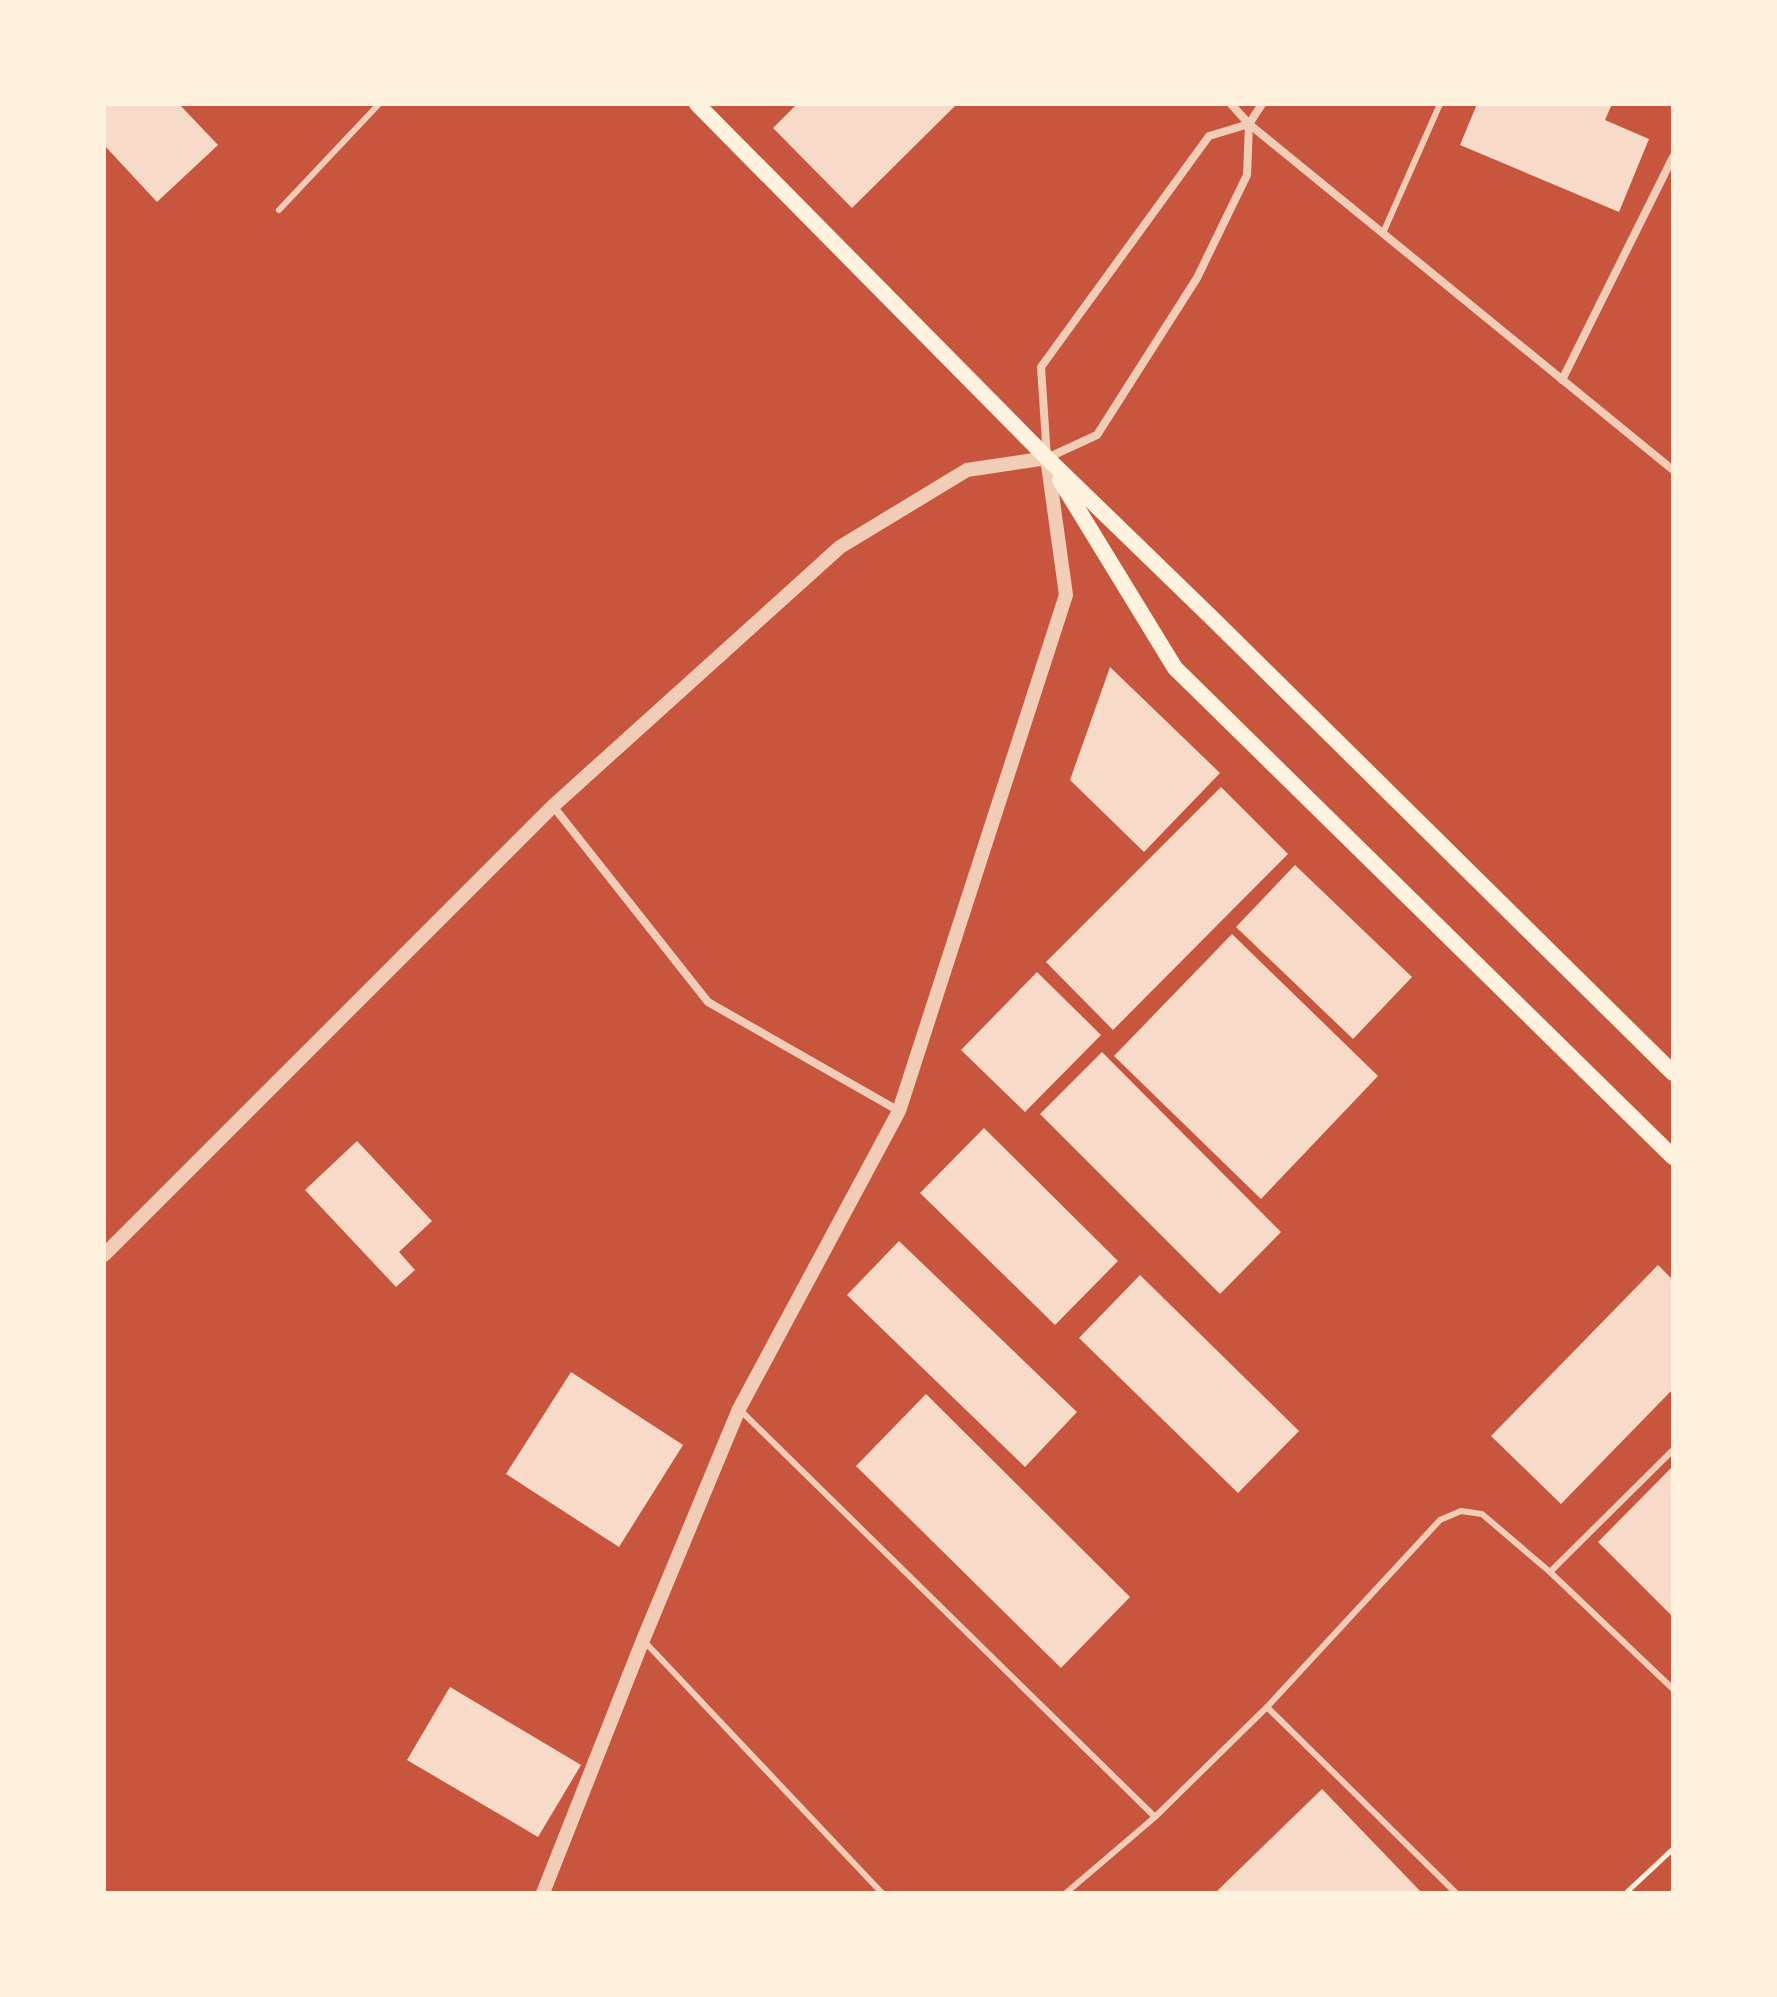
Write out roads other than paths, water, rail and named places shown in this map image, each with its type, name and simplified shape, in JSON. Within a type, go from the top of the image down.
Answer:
[{"type":"main road","points":[[697,104],[1047,458],[1673,1073]]},
{"type":"main road","points":[[1047,458],[1175,668],[1673,1157]]},
{"type":"street","points":[[1231,104],[1249,124],[1673,470]]},
{"type":"street","points":[[104,1255],[553,806],[840,547],[967,470],[1047,458],[1097,435],[1197,278],[1247,175],[1249,124],[1262,104]]},
{"type":"street","points":[[543,1893],[739,1409],[899,1111],[1066,595],[1047,458],[1041,367],[1209,136],[1249,124]]},
{"type":"street","points":[[1562,380],[1673,157]]},
{"type":"street","points":[[553,806],[708,1002],[899,1111]]},
{"type":"lane","points":[[279,210],[379,104]]},
{"type":"lane","points":[[1383,233],[1440,104]]},
{"type":"lane","points":[[739,1409],[1155,1817]]},
{"type":"lane","points":[[1550,1572],[1673,1450]]},
{"type":"lane","points":[[1066,1893],[1155,1817],[1267,1707],[1440,1520],[1461,1511],[1482,1514],[1550,1572],[1673,1689]]},
{"type":"lane","points":[[643,1640],[882,1893]]},
{"type":"lane","points":[[1267,1707],[1456,1893]]}]
